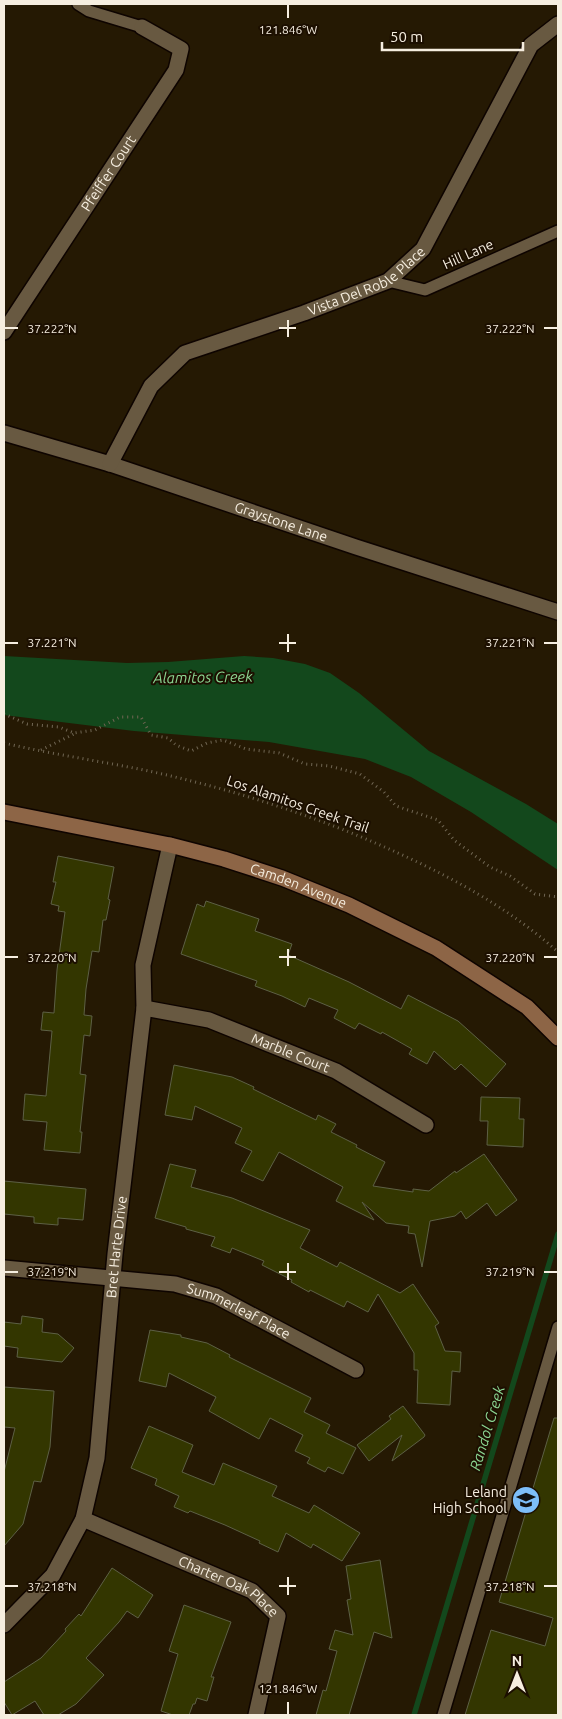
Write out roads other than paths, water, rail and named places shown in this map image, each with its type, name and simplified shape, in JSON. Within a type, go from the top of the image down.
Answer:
[{"type":"street","name":"Vista Del Roble Place","points":[[110,464],[150,386],[186,354],[304,313],[388,280],[423,249],[531,45],[558,24]]},
{"type":"street","name":"Pfeiffer Court","points":[[4,332],[176,70],[181,49],[142,27]]},
{"type":"street","name":"Graystone Lane","points":[[4,433],[110,464],[356,547],[558,612]]},
{"type":"street","name":"Camden Avenue","points":[[4,812],[170,845],[224,859],[282,878],[350,905],[436,948],[526,1007],[558,1038]]},
{"type":"street","name":"Bret Harte Drive","points":[[4,1625],[53,1575],[83,1519],[97,1458],[113,1277],[144,1008],[144,966],[170,845]]},
{"type":"street","name":"Marble Court","points":[[144,1008],[209,1020],[336,1071],[426,1125]]},
{"type":"street","name":"Summerleaf Place","points":[[4,1268],[175,1284],[216,1296],[356,1370]]},
{"type":"street","name":"Charter Oak Place","points":[[83,1519],[252,1591],[278,1616],[256,1715]]},
{"type":"lane","points":[[78,4],[89,11],[142,27]]},
{"type":"lane","name":"Hill Lane","points":[[388,280],[425,290],[558,231]]},
{"type":"lane","points":[[443,1715],[558,1327]]},
{"type":"water","name":"Alamitos Creek","points":[[4,656],[127,663],[244,656],[273,658],[305,664],[330,673],[359,693],[429,751],[526,804],[558,824],[558,870],[471,812],[411,777],[365,759],[269,742],[134,731],[4,715]]},
{"type":"waterway","name":"Randol Creek","points":[[414,1715],[558,1234]]},
{"type":"place","name":"Leland High School","points":[[526,1500]]}]
